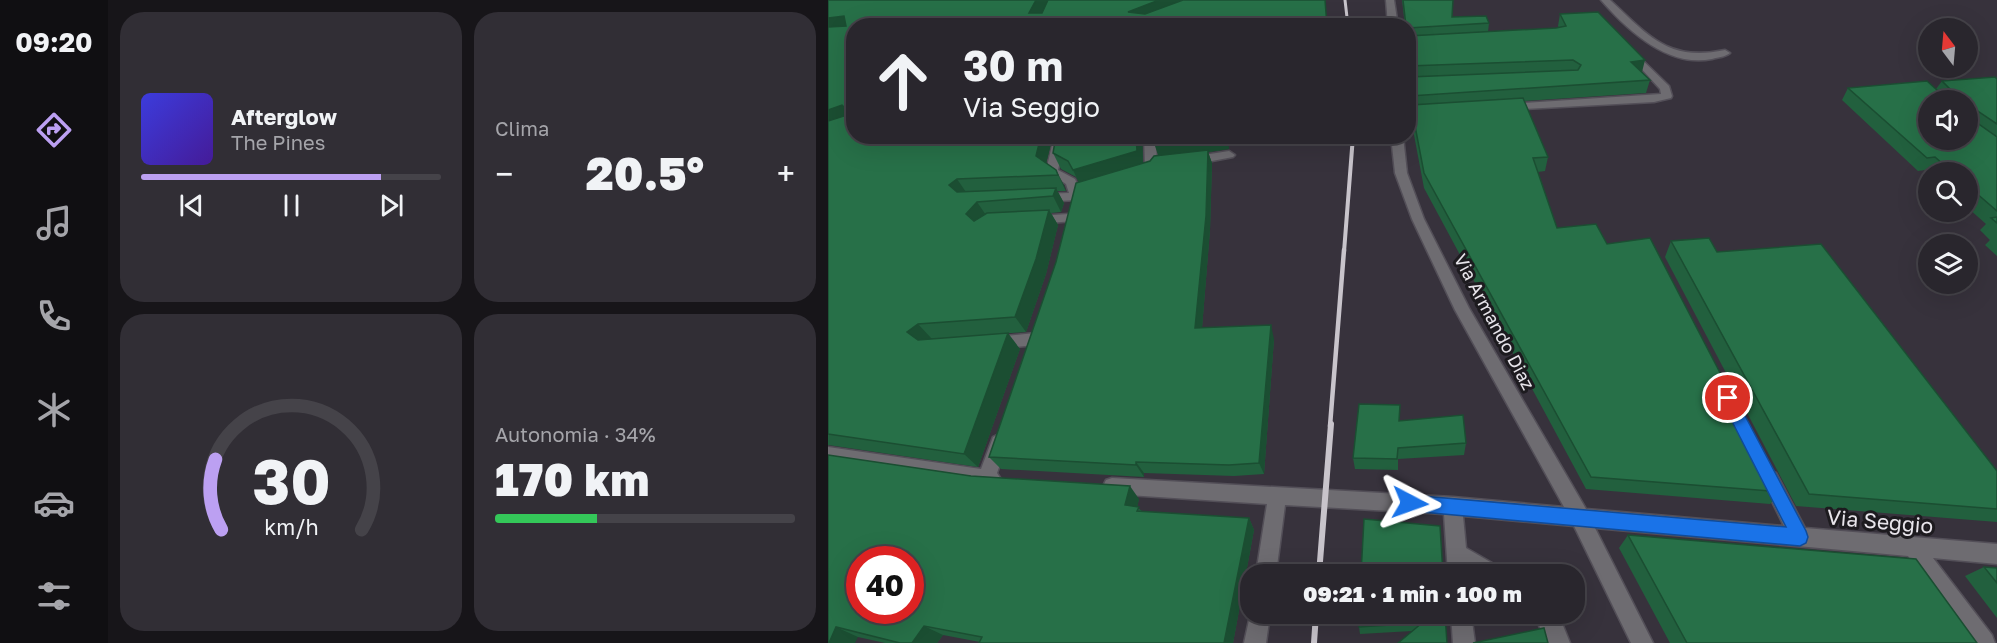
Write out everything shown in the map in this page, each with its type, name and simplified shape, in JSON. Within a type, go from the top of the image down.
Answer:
[{"type":"street","points":[[1390,0],[1392,18]]},
{"type":"street","points":[[1605,0],[1654,43],[1680,58],[1700,59],[1725,53]]},
{"type":"street","points":[[1498,107],[1654,99],[1667,96],[1665,88],[1619,40]]},
{"type":"street","points":[[1058,144],[1052,171],[1071,182],[1078,193]]},
{"type":"street","points":[[1129,177],[1151,170],[1157,165],[1152,144]]},
{"type":"street","name":"Via Armando Diaz","points":[[1398,144],[1401,173],[1418,219],[1457,300],[1580,517],[1642,643]]},
{"type":"street","points":[[1183,162],[1229,155]]},
{"type":"street","points":[[1027,198],[1078,193]]},
{"type":"street","points":[[1025,221],[1067,224],[1078,193]]},
{"type":"street","points":[[978,344],[1034,339]]},
{"type":"street","points":[[986,478],[1006,424]]},
{"type":"street","points":[[828,455],[1009,480]]},
{"type":"street","points":[[1762,465],[1800,537]]},
{"type":"street","name":"Via Seggio","points":[[1091,485],[1453,506],[1997,554]]},
{"type":"street","points":[[1267,564],[1277,496]]},
{"type":"street","points":[[1453,506],[1457,564]]},
{"type":"street","points":[[1912,548],[1984,643]]},
{"type":"street","points":[[1456,554],[1474,564]]},
{"type":"street","points":[[1256,643],[1259,624]]},
{"type":"street","points":[[1462,624],[1464,643]]},
{"type":"street","points":[[1550,624],[1559,643]]},
{"type":"building","points":[[828,0],[1036,0],[1029,13],[1042,13],[1048,0],[1159,0],[1128,12],[1145,14],[1183,0],[1325,0],[1326,18],[846,18],[846,26],[844,16],[828,18]]},
{"type":"building","points":[[1403,0],[1453,0],[1452,17],[1486,16],[1489,23],[1416,28],[1416,18],[1405,18]]},
{"type":"building","points":[[1598,12],[1645,60],[1631,62],[1650,80],[1416,96],[1416,77],[1578,70],[1581,65],[1573,60],[1416,66],[1416,36],[1566,26],[1560,14]]},
{"type":"building","points":[[846,26],[846,144],[1039,144],[1036,156],[1056,170],[1058,175],[957,179],[949,185],[957,192],[1056,188],[1053,196],[977,202],[966,214],[974,221],[987,213],[1049,210],[1036,259],[1015,317],[918,324],[907,332],[918,340],[1008,333],[964,454],[828,434],[828,121],[844,116],[845,108],[842,105],[828,110],[828,27]]},
{"type":"building","points":[[1995,77],[1997,79],[1997,124],[1978,111],[1978,90],[1944,90],[1950,89],[1942,81]]},
{"type":"building","points":[[1927,81],[1937,90],[1918,90],[1918,150],[1978,150],[1978,123],[1997,137],[1997,211],[1978,195],[1978,162],[1941,162],[1935,157],[1927,158],[1848,88]]},
{"type":"building","points":[[1523,98],[1548,157],[1533,158],[1557,228],[1596,224],[1607,244],[1650,238],[1782,492],[1591,477],[1424,173],[1416,131],[1416,105]]},
{"type":"building","points":[[1055,144],[1137,144],[1137,151],[1073,170],[1068,161],[1053,153]]},
{"type":"building","points":[[1208,150],[1206,216],[1195,328],[1271,325],[1259,463],[1229,465],[1136,462],[1136,465],[989,457],[1056,262],[1076,183],[1150,161],[1154,156]]},
{"type":"building","points":[[1709,238],[1717,252],[1821,244],[1997,471],[1997,509],[1809,494],[1671,241]]},
{"type":"building","points":[[1359,404],[1400,405],[1399,421],[1463,415],[1466,443],[1398,448],[1397,459],[1353,458]]},
{"type":"building","points":[[828,455],[971,476],[1130,486],[1125,505],[1139,507],[1137,511],[1249,518],[1224,643],[979,643],[982,637],[924,626],[912,643],[900,643],[836,627],[829,643]]},
{"type":"building","points":[[1364,519],[1440,526],[1442,564],[1362,564]]},
{"type":"building","points":[[1628,535],[1916,559],[1977,643],[1687,643]]},
{"type":"building","points":[[1984,567],[1997,568],[1997,583]]},
{"type":"building","points":[[1359,624],[1406,624],[1359,627]]},
{"type":"building","points":[[1421,624],[1446,624],[1447,643],[1398,643]]},
{"type":"building","points":[[1544,628],[1548,643],[1473,643]]},
{"type":"railway","points":[[1345,0],[1347,18]]},
{"type":"railway","points":[[1344,252],[1352,144]]},
{"type":"railway","points":[[1330,426],[1344,250]]},
{"type":"railway","points":[[1320,564],[1331,424]]},
{"type":"railway","points":[[1314,643],[1315,624]]},
{"type":"route","points":[[1410,503],[1800,537],[1728,398]]}]
